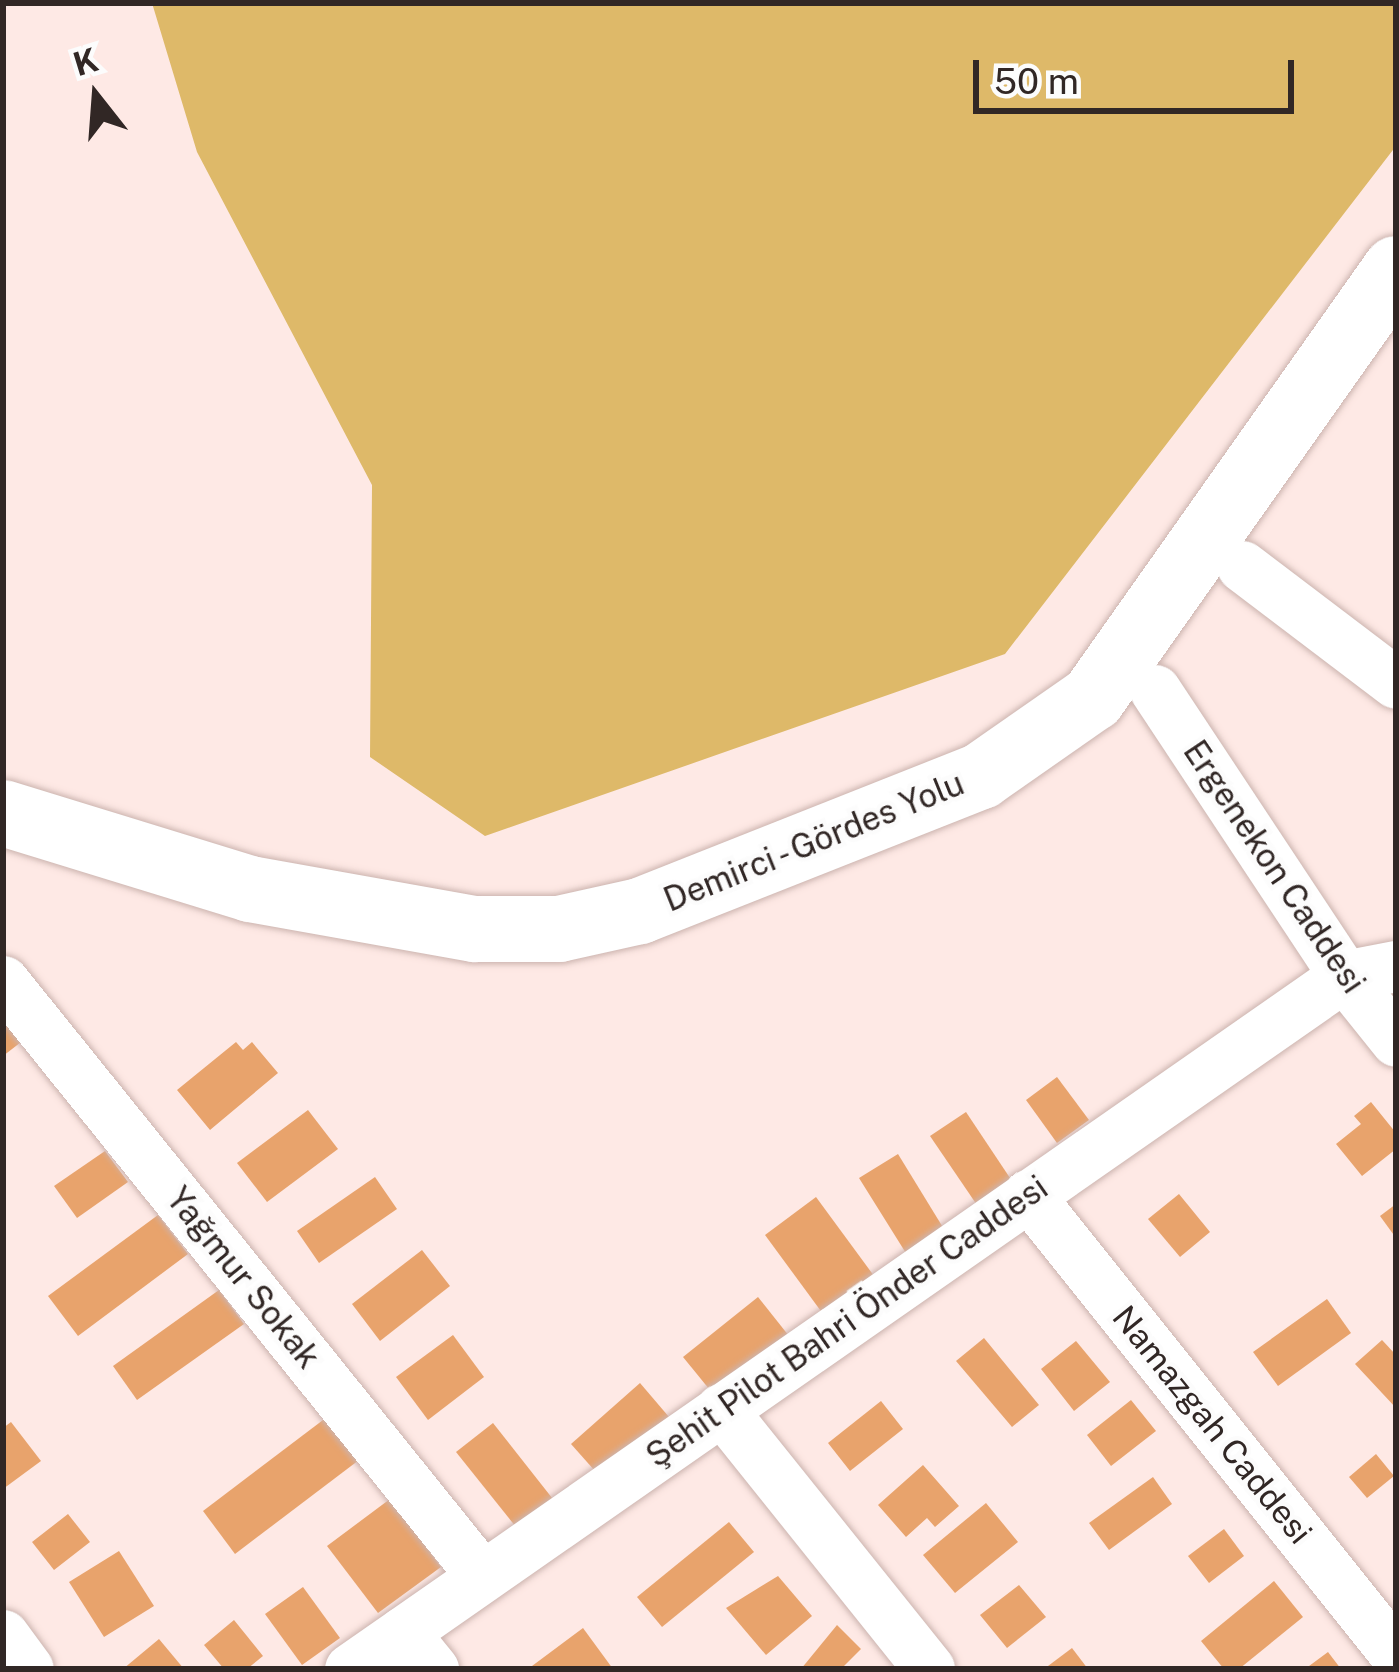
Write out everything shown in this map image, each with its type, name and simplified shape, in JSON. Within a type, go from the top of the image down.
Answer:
[{"type":"main road","name":"Demirci - Gördes Yolu","points":[[3,813],[250,889],[432,922],[518,932],[640,911],[981,776],[1093,698],[1396,269]]},
{"type":"main road","name":"Demirci - Gördes Yolu","points":[[3,838],[163,909],[239,931],[470,972],[564,973],[653,952],[999,815],[1087,760],[1155,690],[1396,345]]},
{"type":"street","points":[[1242,566],[1396,683]]},
{"type":"street","name":"Ergenekon Caddesi","points":[[1155,690],[1344,976],[1396,1041]]},
{"type":"street","points":[[1344,976],[1396,966]]},
{"type":"street","name":"Şehit Pilot Bahri Önder Caddesi","points":[[350,1669],[418,1650],[482,1576],[1344,976]]},
{"type":"street","name":"Yağmur Sokak","points":[[3,980],[482,1576]]},
{"type":"street","name":"Namazgah Caddesi","points":[[1028,1195],[1396,1655]]},
{"type":"street","points":[[721,1409],[929,1669]]},
{"type":"street","points":[[3,1635],[28,1669]]},
{"type":"shaded area","points":[[152,3],[1396,3],[1396,146],[1005,654],[485,836],[370,757],[372,485],[197,152]]},
{"type":"building","points":[[3,1011],[25,1039],[3,1056]]},
{"type":"building","points":[[236,1042],[243,1050],[252,1042],[278,1073],[210,1130],[177,1090]]},
{"type":"building","points":[[1057,1077],[1089,1120],[1057,1143],[1026,1100]]},
{"type":"building","points":[[1371,1102],[1396,1133],[1396,1149],[1362,1176],[1336,1144],[1361,1124],[1354,1116]]},
{"type":"building","points":[[308,1110],[338,1149],[267,1202],[237,1163]]},
{"type":"building","points":[[966,1112],[1014,1184],[979,1208],[930,1136]]},
{"type":"building","points":[[105,1151],[128,1182],[77,1218],[54,1186]]},
{"type":"building","points":[[898,1154],[947,1234],[909,1258],[859,1178]]},
{"type":"building","points":[[375,1177],[397,1209],[319,1263],[297,1231]]},
{"type":"building","points":[[1179,1194],[1210,1232],[1180,1257],[1148,1219]]},
{"type":"building","points":[[816,1197],[877,1280],[826,1318],[765,1235]]},
{"type":"building","points":[[1396,1204],[1396,1238],[1380,1216]]},
{"type":"building","points":[[158,1215],[188,1254],[78,1336],[48,1296]]},
{"type":"building","points":[[422,1250],[450,1286],[380,1341],[352,1304]]},
{"type":"building","points":[[219,1290],[244,1324],[137,1400],[113,1366]]},
{"type":"building","points":[[758,1297],[789,1336],[714,1395],[683,1357]]},
{"type":"building","points":[[1327,1299],[1351,1333],[1278,1386],[1253,1352]]},
{"type":"building","points":[[453,1335],[484,1377],[428,1420],[396,1377]]},
{"type":"building","points":[[984,1338],[1039,1405],[1012,1427],[956,1361]]},
{"type":"building","points":[[1382,1340],[1396,1355],[1396,1408],[1355,1364]]},
{"type":"building","points":[[1076,1341],[1110,1382],[1074,1411],[1041,1369]]},
{"type":"building","points":[[640,1383],[675,1424],[595,1471],[571,1444]]},
{"type":"building","points":[[1131,1400],[1156,1431],[1111,1466],[1087,1435]]},
{"type":"building","points":[[881,1401],[903,1429],[850,1471],[828,1443]]},
{"type":"building","points":[[327,1417],[359,1460],[235,1554],[203,1511]]},
{"type":"building","points":[[11,1422],[41,1461],[3,1489],[3,1428]]},
{"type":"building","points":[[493,1423],[556,1503],[520,1532],[456,1452]]},
{"type":"building","points":[[1376,1454],[1394,1476],[1367,1498],[1349,1477]]},
{"type":"building","points":[[923,1465],[959,1506],[935,1527],[927,1518],[906,1537],[878,1505]]},
{"type":"building","points":[[1153,1477],[1172,1504],[1109,1550],[1089,1523]]},
{"type":"building","points":[[390,1499],[441,1567],[378,1613],[327,1546]]},
{"type":"building","points":[[986,1503],[1018,1542],[955,1593],[923,1555]]},
{"type":"building","points":[[68,1514],[90,1542],[54,1570],[32,1542]]},
{"type":"building","points":[[729,1522],[754,1552],[662,1627],[637,1597]]},
{"type":"building","points":[[1224,1529],[1244,1556],[1209,1583],[1188,1556]]},
{"type":"building","points":[[119,1551],[154,1606],[104,1637],[69,1582]]},
{"type":"building","points":[[778,1576],[812,1616],[766,1655],[726,1608]]},
{"type":"building","points":[[1274,1581],[1303,1617],[1239,1669],[1224,1669],[1201,1641]]},
{"type":"building","points":[[1019,1585],[1046,1617],[1007,1648],[980,1615]]},
{"type":"building","points":[[303,1587],[340,1638],[302,1665],[265,1614]]},
{"type":"building","points":[[234,1620],[263,1656],[247,1669],[224,1669],[204,1645]]},
{"type":"building","points":[[837,1625],[861,1649],[841,1669],[801,1669]]},
{"type":"building","points":[[583,1628],[613,1669],[534,1669],[532,1666]]},
{"type":"building","points":[[159,1639],[184,1669],[123,1669]]},
{"type":"building","points":[[1072,1648],[1088,1669],[1044,1669]]},
{"type":"building","points":[[1328,1652],[1341,1669],[1305,1669]]}]
